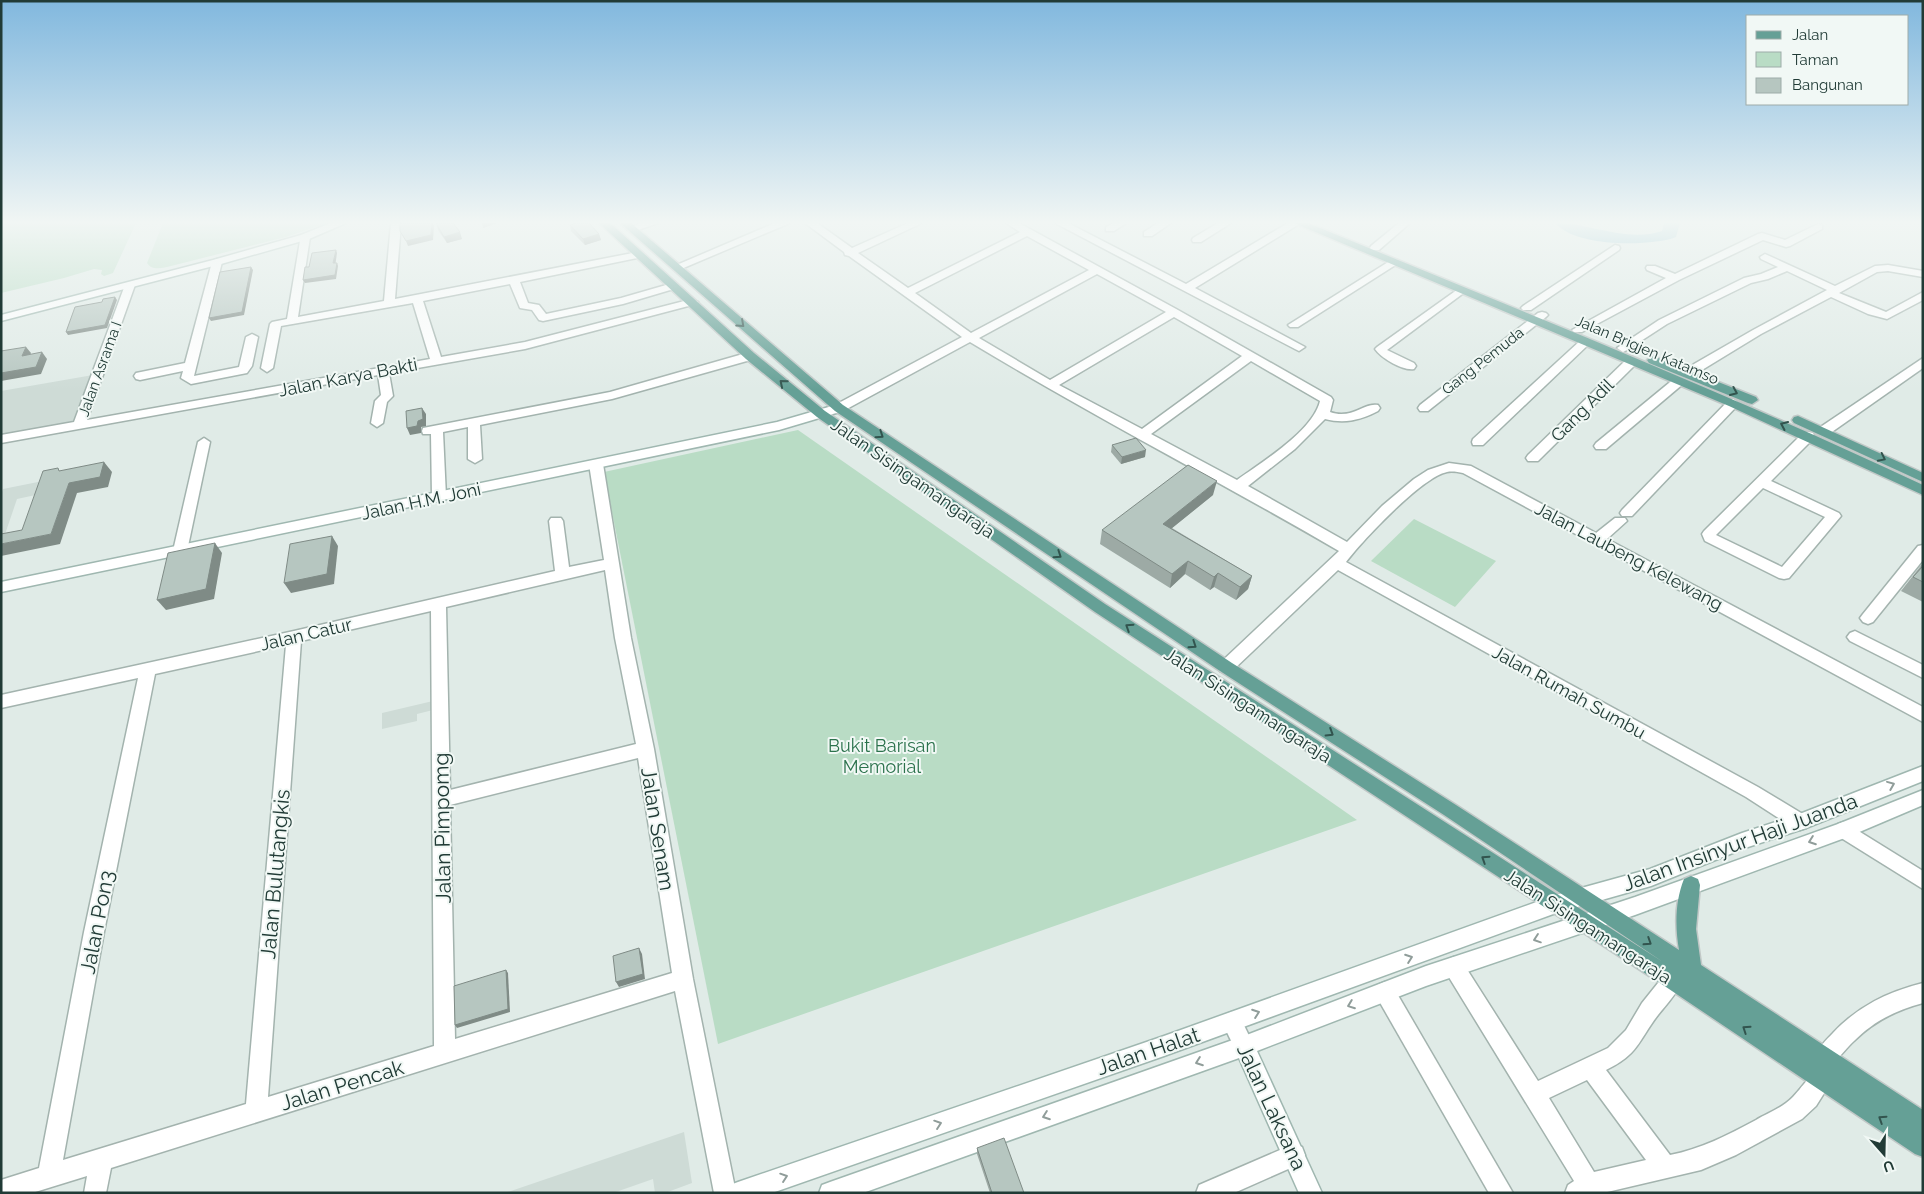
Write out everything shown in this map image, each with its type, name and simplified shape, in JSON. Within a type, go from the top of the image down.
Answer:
[{"type":"main road","name":"Jalan Sisingamangaraja","points":[[665,279],[750,356],[820,414],[1100,608],[1556,904],[1923,1146]]},
{"type":"main road","name":"Jalan Sisingamangaraja","points":[[690,279],[839,408],[1226,667],[1350,745],[1923,1123]]},
{"type":"main road","name":"Jalan Brigjen Katamso","points":[[1438,279],[1461,290],[1538,318],[1578,330],[1690,374],[1824,431],[1923,478]]},
{"type":"main road","name":"Jalan Brigjen Katamso","points":[[1447,279],[1527,308],[1538,318],[1585,342],[1808,436],[1923,491]]},
{"type":"main road","points":[[1013,547],[1029,535]]},
{"type":"main road","points":[[1212,680],[1226,667]]},
{"type":"main road","points":[[1691,885],[1685,910],[1686,940],[1694,972]]},
{"type":"street","points":[[1,318],[154,279]]},
{"type":"street","points":[[213,279],[187,378],[190,380],[243,370],[246,366],[252,337]]},
{"type":"street","points":[[292,321],[298,279]]},
{"type":"street","points":[[389,304],[391,279]]},
{"type":"street","points":[[267,368],[276,324],[525,279]]},
{"type":"street","name":"Jalan Rumah Sumbu","points":[[886,279],[971,338],[1050,385],[1238,486],[1342,556],[1752,792],[1800,822]]},
{"type":"street","points":[[906,293],[934,279]]},
{"type":"street","name":"Jalan H.M. Joni","points":[[1,587],[778,426],[820,414],[839,408],[1080,279]]},
{"type":"street","points":[[1112,279],[1327,400],[1326,406],[1311,430],[1238,486]]},
{"type":"street","points":[[1166,279],[1299,347]]},
{"type":"street","points":[[1186,290],[1205,279]]},
{"type":"street","points":[[1294,325],[1367,279]]},
{"type":"street","points":[[1527,308],[1570,279]]},
{"type":"street","points":[[1578,330],[1674,279]]},
{"type":"street","points":[[1623,348],[1663,322],[1753,279]]},
{"type":"street","points":[[1807,279],[1872,312],[1887,316],[1923,295]]},
{"type":"street","points":[[1690,374],[1698,366],[1858,279]]},
{"type":"street","points":[[514,281],[524,306],[536,307],[543,318],[623,301],[673,286]]},
{"type":"street","name":"Jalan Asrama I","points":[[79,425],[130,285]]},
{"type":"street","points":[[1410,366],[1384,354],[1381,349],[1461,290]]},
{"type":"street","points":[[417,299],[436,360]]},
{"type":"street","name":"Jalan Karya Bakti","points":[[1,439],[540,341],[692,302]]},
{"type":"street","points":[[1912,302],[1923,307]]},
{"type":"street","points":[[1050,385],[1174,312]]},
{"type":"street","name":"Gang Pemuda","points":[[1424,408],[1538,318]]},
{"type":"street","points":[[1478,442],[1585,342]]},
{"type":"street","points":[[439,497],[432,430],[612,395],[750,356]]},
{"type":"street","points":[[1143,434],[1250,356]]},
{"type":"street","name":"Gang Adil","points":[[1533,458],[1632,361]]},
{"type":"street","points":[[1824,431],[1923,362]]},
{"type":"street","points":[[140,376],[190,366]]},
{"type":"street","points":[[377,424],[381,401],[387,396],[383,370]]},
{"type":"street","points":[[1601,446],[1678,381]]},
{"type":"street","points":[[1598,539],[1624,517],[1733,403]]},
{"type":"street","points":[[1322,413],[1334,418],[1342,418],[1364,414],[1374,408]]},
{"type":"street","points":[[474,423],[475,459]]},
{"type":"street","points":[[1762,482],[1834,516],[1784,574],[1709,536],[1762,482],[1808,436]]},
{"type":"street","points":[[180,551],[204,442]]},
{"type":"street","name":"Jalan Senam","points":[[596,464],[623,638],[645,749],[683,979],[725,1193]]},
{"type":"street","name":"Jalan Laubeng Kelewang","points":[[1226,667],[1400,498],[1436,471],[1452,467],[1466,469],[1923,715]]},
{"type":"street","points":[[556,521],[564,574]]},
{"type":"street","points":[[1868,618],[1923,550]]},
{"type":"street","name":"Jalan Catur","points":[[1,702],[294,637],[611,563]]},
{"type":"street","name":"Jalan Pimpomg","points":[[438,604],[445,1053]]},
{"type":"street","name":"Jalan Bulutangkis","points":[[256,1111],[294,637]]},
{"type":"street","points":[[1855,637],[1923,672]]},
{"type":"street","name":"Jalan Pon3","points":[[49,1176],[94,932],[148,669]]},
{"type":"street","points":[[442,799],[645,749]]},
{"type":"street","name":"Jalan Insinyur Haji Juanda","points":[[1556,904],[1651,877],[1800,822],[1923,773]]},
{"type":"street","name":"Jalan Insinyur Haji Juanda","points":[[1583,923],[1844,830],[1923,797]]},
{"type":"street","points":[[1844,830],[1923,881]]},
{"type":"street","name":"Jalan Halat","points":[[738,1193],[1232,1022],[1556,904]]},
{"type":"street","name":"Jalan Halat","points":[[834,1192],[1244,1046],[1454,967],[1583,923]]},
{"type":"street","points":[[1454,967],[1534,1094],[1583,1189],[1664,1166],[1693,1162],[1769,1126],[1794,1111],[1808,1098],[1822,1079]]},
{"type":"street","name":"Jalan Pencak","points":[[1,1191],[683,979]]},
{"type":"street","points":[[1534,1094],[1591,1068],[1614,1055],[1633,1037],[1649,1010],[1672,980]]},
{"type":"street","points":[[1385,992],[1502,1193]]},
{"type":"street","points":[[1825,1057],[1844,1034],[1868,1014],[1897,999],[1923,993]]},
{"type":"street","name":"Jalan Laksana","points":[[1232,1022],[1311,1193]]},
{"type":"street","points":[[1591,1068],[1664,1166]]},
{"type":"street","points":[[1207,1193],[1294,1154]]},
{"type":"street","points":[[95,1193],[101,1160]]},
{"type":"shaded area","points":[[93,375],[76,423],[1,437],[1,391]]},
{"type":"shaded area","points":[[48,480],[45,493],[17,499],[1,546],[1,495],[3,489]]},
{"type":"shaded area","points":[[433,701],[433,710],[417,714],[417,721],[382,729],[382,713]]},
{"type":"shaded area","points":[[684,1132],[692,1183],[665,1193],[655,1193],[653,1179],[613,1193],[505,1193]]},
{"type":"green space","points":[[1,279],[61,279],[1,293]]},
{"type":"green space","name":"Bukit Barisan Memorial","points":[[798,430],[1357,820],[718,1044],[604,472]]},
{"type":"green space","points":[[1414,519],[1496,561],[1455,607],[1371,561]]},
{"type":"building","points":[[218,279],[249,279],[242,312],[209,318]]},
{"type":"building","points":[[115,297],[105,325],[66,332],[75,307],[102,302],[103,299]]},
{"type":"building","points":[[26,347],[22,356],[42,352],[36,367],[1,373],[1,351]]},
{"type":"building","points":[[422,408],[423,419],[418,421],[417,426],[407,428],[406,411]]},
{"type":"building","points":[[1136,438],[1146,450],[1122,457],[1112,445]]},
{"type":"building","points":[[104,462],[100,477],[69,483],[51,534],[1,544],[1,534],[22,530],[43,471],[58,468],[59,471]]},
{"type":"building","points":[[1188,465],[1217,481],[1163,524],[1252,576],[1240,587],[1218,573],[1214,577],[1188,561],[1172,574],[1102,530]]},
{"type":"building","points":[[332,536],[327,574],[284,583],[290,544]]},
{"type":"building","points":[[215,543],[206,589],[157,600],[168,553]]},
{"type":"building","points":[[1923,566],[1923,582],[1913,577]]},
{"type":"building","points":[[639,948],[643,974],[616,982],[613,956]]},
{"type":"building","points":[[506,970],[508,1009],[455,1025],[454,986]]},
{"type":"building","points":[[1004,1138],[1024,1193],[992,1193],[977,1148]]}]
